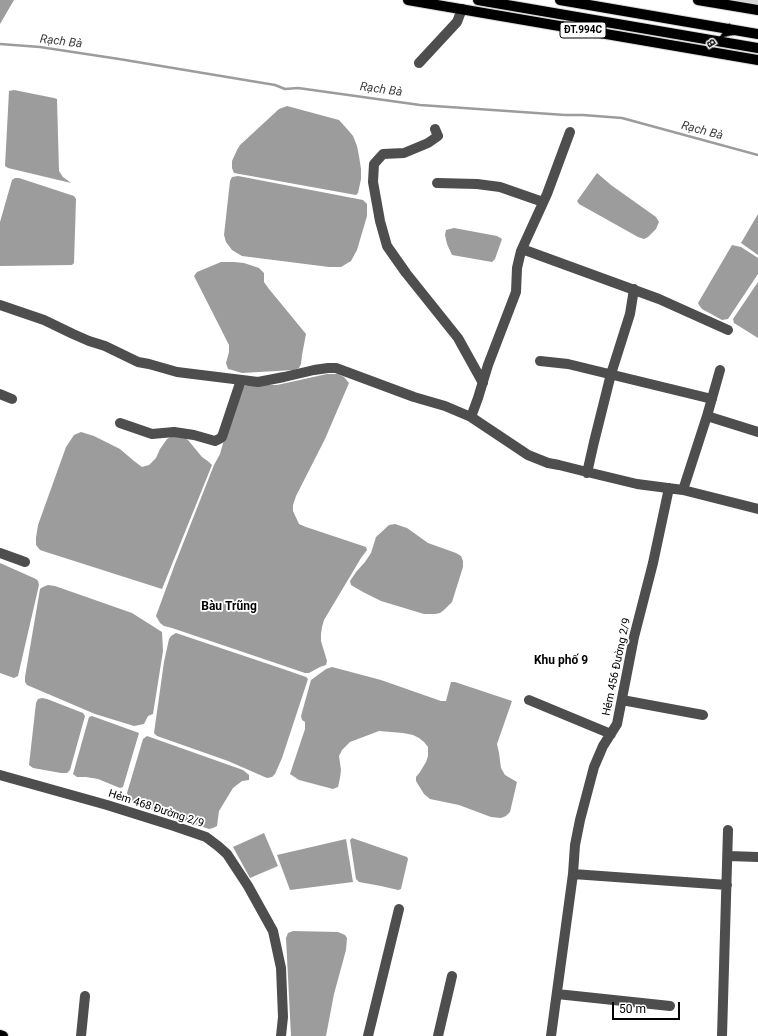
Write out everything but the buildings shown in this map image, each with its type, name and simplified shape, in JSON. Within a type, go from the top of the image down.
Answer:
[{"type":"main road","name":"ĐT.994C","points":[[408,0],[758,60]]},
{"type":"main road","name":"ĐT.994C","points":[[478,0],[758,48]]},
{"type":"main road","name":"ĐT.994C","points":[[560,0],[758,34]]},
{"type":"main road","points":[[698,0],[758,10]]},
{"type":"street","points":[[419,63],[457,22],[462,9]]},
{"type":"street","points":[[435,128],[438,136],[428,143],[404,153],[383,154],[374,164],[374,182],[380,221],[387,246],[406,273],[458,338],[483,383]]},
{"type":"street","points":[[471,418],[488,365],[516,292],[517,268],[522,249],[543,202],[570,132]]},
{"type":"street","points":[[437,183],[477,184],[500,187],[543,202]]},
{"type":"street","points":[[522,249],[634,289],[728,330]]},
{"type":"street","points":[[587,472],[611,374],[630,314],[634,289]]},
{"type":"street","points":[[0,305],[44,320],[138,362],[177,372],[258,382],[314,370],[336,368],[414,397],[445,406],[471,418],[528,455],[548,463],[637,484],[683,490],[758,509]]},
{"type":"street","points":[[540,361],[568,364],[712,399]]},
{"type":"street","points":[[683,490],[720,370]]},
{"type":"street","points":[[120,423],[152,434],[174,432],[194,435],[215,441],[222,437],[241,380]]},
{"type":"street","points":[[0,394],[12,399]]},
{"type":"street","points":[[707,416],[758,432]]},
{"type":"street","name":"Hẻm 456 Đường 2/9","points":[[551,1036],[573,874],[575,845],[580,820],[592,772],[603,746],[617,724],[634,637],[653,563],[669,488]]},
{"type":"street","points":[[0,553],[25,562]]},
{"type":"street","points":[[529,700],[611,734]]},
{"type":"street","points":[[622,700],[703,715]]},
{"type":"street","name":"Hẻm 468 Đường 2/9","points":[[0,775],[107,805],[206,837],[227,854],[248,886],[273,931],[281,968],[283,1017],[281,1036]]},
{"type":"street","points":[[722,1036],[728,830]]},
{"type":"street","points":[[728,856],[758,857]]},
{"type":"street","points":[[573,874],[727,885]]},
{"type":"street","points":[[368,1036],[399,909]]},
{"type":"street","points":[[438,1036],[452,976]]},
{"type":"street","points":[[557,994],[670,1006]]},
{"type":"street","points":[[82,1036],[85,996]]},
{"type":"shaded area","points":[[0,0],[14,0],[0,24]]},
{"type":"shaded area","points":[[727,0],[758,0],[758,5]]},
{"type":"shaded area","points":[[14,90],[57,99],[59,171],[63,177],[71,183],[5,166],[9,91]]},
{"type":"shaded area","points":[[287,106],[339,120],[353,136],[357,146],[361,169],[361,179],[358,193],[356,195],[234,173],[232,161],[240,145],[279,109]]},
{"type":"shaded area","points":[[597,173],[611,185],[656,217],[659,222],[656,229],[648,237],[644,239],[638,237],[579,204],[577,201]]},
{"type":"shaded area","points":[[238,176],[363,200],[367,204],[367,216],[357,250],[351,261],[341,267],[329,267],[242,256],[232,250],[226,242],[224,235],[230,181],[232,177]]},
{"type":"shaded area","points":[[15,178],[74,196],[76,199],[74,263],[72,265],[0,266],[0,222],[12,180]]},
{"type":"shaded area","points":[[758,214],[758,255],[741,243]]},
{"type":"shaded area","points":[[454,228],[497,236],[502,239],[495,259],[492,262],[452,255],[445,235],[446,230]]},
{"type":"shaded area","points":[[732,245],[741,247],[758,258],[758,274],[728,319],[722,320],[702,309],[698,303]]},
{"type":"shaded area","points":[[221,262],[244,263],[259,268],[264,273],[264,282],[306,334],[299,368],[294,370],[242,373],[228,369],[226,363],[229,345],[194,276],[197,272]]},
{"type":"shaded area","points":[[758,282],[758,338],[734,323],[733,319]]},
{"type":"shaded area","points":[[327,374],[338,374],[344,377],[349,383],[325,439],[296,496],[293,511],[299,524],[366,547],[367,550],[324,620],[321,641],[327,661],[326,665],[309,673],[305,673],[164,626],[160,623],[156,616],[214,465],[220,454],[233,407],[244,386],[277,385]]},
{"type":"shaded area","points":[[81,432],[94,436],[120,449],[142,467],[149,465],[156,458],[167,439],[172,436],[183,437],[188,440],[202,457],[212,465],[162,589],[40,550],[36,545],[38,525],[66,447],[74,435]]},
{"type":"shaded area","points":[[395,524],[407,528],[428,543],[461,556],[463,567],[452,602],[440,613],[424,614],[381,601],[351,585],[350,581],[371,553],[376,537],[389,525]]},
{"type":"shaded area","points":[[0,563],[36,579],[39,585],[18,676],[14,678],[0,673]]},
{"type":"shaded area","points":[[48,585],[55,586],[132,613],[162,632],[163,651],[153,714],[148,716],[144,724],[134,726],[95,714],[27,685],[25,682],[25,677],[40,589]]},
{"type":"shaded area","points":[[176,633],[286,670],[308,679],[282,758],[275,774],[272,777],[267,778],[228,761],[157,736],[154,733],[164,662],[169,639]]},
{"type":"shaded area","points":[[332,667],[381,680],[441,701],[446,701],[451,682],[455,682],[512,701],[497,744],[501,768],[505,775],[517,782],[510,812],[501,818],[491,817],[459,805],[430,799],[424,794],[416,781],[416,777],[426,762],[428,747],[419,738],[403,733],[379,731],[350,742],[342,750],[339,756],[341,770],[340,778],[338,787],[333,789],[299,780],[290,774],[305,729],[305,722],[302,720],[301,716],[311,680],[326,669]]},
{"type":"shaded area","points":[[42,698],[83,713],[85,716],[70,770],[67,773],[33,768],[29,765],[36,703],[38,699]]},
{"type":"shaded area","points":[[92,716],[139,733],[123,787],[120,788],[98,779],[77,777],[73,774],[89,717]]},
{"type":"shaded area","points":[[147,736],[243,770],[249,775],[249,780],[242,781],[233,788],[219,811],[217,826],[209,829],[130,801],[127,793],[143,739]]},
{"type":"shaded area","points":[[264,833],[278,866],[250,878],[233,847]]},
{"type":"shaded area","points":[[352,838],[407,857],[408,859],[401,889],[398,890],[359,882],[356,879],[350,840]]},
{"type":"shaded area","points":[[346,839],[353,882],[290,890],[277,855]]},
{"type":"shaded area","points":[[293,931],[338,932],[345,935],[347,938],[346,950],[334,994],[326,1036],[291,1036],[286,938],[288,933]]},
{"type":"waterway","name":"Rạch Bà","points":[[0,44],[40,47],[119,59],[275,85],[285,89],[298,88],[420,105],[622,118],[758,155]]},
{"type":"district","name":"Bàu Trũng","points":[[229,607]]},
{"type":"district","name":"Khu phố 9","points":[[561,661]]}]
